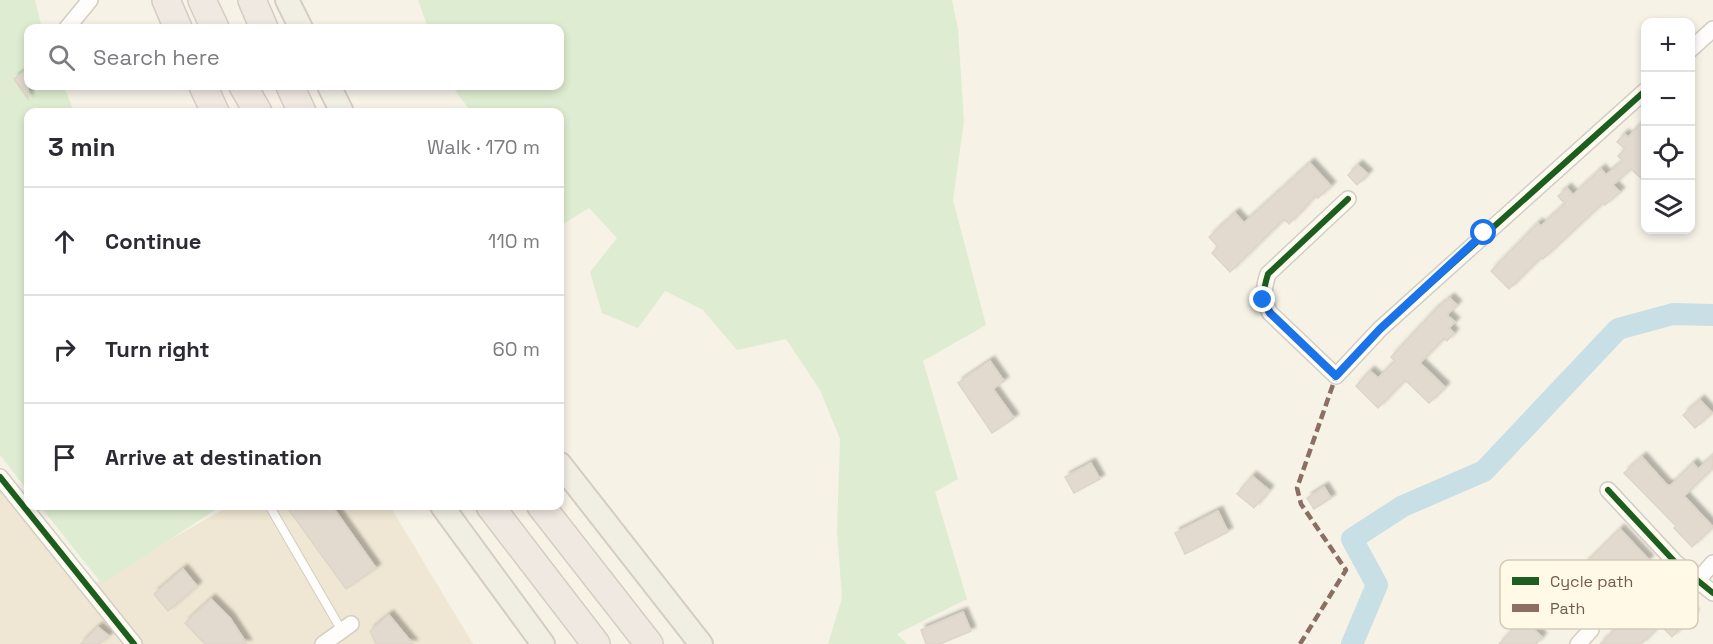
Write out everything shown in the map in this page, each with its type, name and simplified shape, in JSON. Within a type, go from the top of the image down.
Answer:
[{"type":"highway","points":[[166,0],[176,24]]},
{"type":"highway","points":[[202,0],[213,24]]},
{"type":"highway","points":[[252,0],[262,24]]},
{"type":"highway","points":[[205,90],[213,108]]},
{"type":"highway","points":[[245,90],[256,108]]},
{"type":"highway","points":[[292,90],[301,108]]},
{"type":"highway","points":[[493,510],[596,644]]},
{"type":"highway","points":[[544,510],[649,644]]},
{"type":"main road","points":[[286,0],[299,24]]},
{"type":"main road","points":[[331,90],[340,108]]},
{"type":"main road","points":[[564,469],[700,644]]},
{"type":"main road","points":[[445,510],[543,644]]},
{"type":"street","points":[[70,24],[90,0]]},
{"type":"street","points":[[1695,45],[1713,29]]},
{"type":"street","points":[[1347,200],[1268,274],[1263,288],[1263,300],[1270,313],[1336,376],[1380,329],[1641,94]]},
{"type":"street","points":[[0,477],[24,507]]},
{"type":"street","points":[[1608,490],[1673,560]]},
{"type":"street","points":[[26,510],[134,644]]},
{"type":"street","points":[[1713,563],[1698,580],[1713,593]]},
{"type":"street","points":[[1578,644],[1591,630]]},
{"type":"lane","points":[[272,510],[335,636]]},
{"type":"shaded area","points":[[0,476],[24,506],[24,510],[27,510],[88,587],[222,510],[392,510],[473,644],[0,644]]},
{"type":"green space","points":[[0,0],[35,0],[41,24],[24,24],[24,90],[66,90],[72,108],[24,108],[24,486],[0,455]]},
{"type":"green space","points":[[418,0],[952,0],[958,29],[964,121],[953,200],[986,325],[923,361],[958,479],[935,492],[967,599],[897,634],[907,644],[828,644],[842,598],[837,531],[840,439],[820,390],[786,339],[737,350],[703,310],[665,291],[638,328],[602,313],[590,272],[617,238],[589,208],[564,224],[564,108],[468,108],[455,90],[564,90],[564,24],[427,24]]},
{"type":"green space","points":[[43,510],[215,510],[102,584]]},
{"type":"building","points":[[24,72],[24,90],[28,90],[28,99],[14,79]]},
{"type":"building","points":[[1641,124],[1641,178],[1631,169],[1613,185],[1620,192],[1605,205],[1603,203],[1543,259],[1541,257],[1509,289],[1491,271],[1538,223],[1541,226],[1565,204],[1558,196],[1567,188],[1573,195],[1601,169],[1606,175],[1623,161],[1618,156],[1625,149],[1617,142],[1624,134],[1628,137]]},
{"type":"building","points":[[1310,163],[1331,186],[1318,198],[1316,195],[1289,224],[1284,219],[1230,272],[1212,253],[1218,247],[1209,237],[1235,213],[1244,223]]},
{"type":"building","points":[[1358,165],[1368,174],[1357,185],[1348,175]]},
{"type":"building","points":[[1450,298],[1457,305],[1447,315],[1455,322],[1449,328],[1454,333],[1447,341],[1444,338],[1420,363],[1445,387],[1429,403],[1405,380],[1378,408],[1356,386],[1370,371],[1378,378],[1395,361],[1391,357],[1434,311]]},
{"type":"building","points":[[990,361],[1004,381],[993,389],[1014,418],[992,433],[958,383]]},
{"type":"building","points":[[1700,400],[1712,413],[1695,428],[1683,415]]},
{"type":"building","points":[[1713,456],[1713,468],[1684,496],[1713,527],[1692,547],[1674,528],[1676,526],[1624,473],[1642,457],[1667,485],[1671,485],[1693,463],[1698,469]]},
{"type":"building","points":[[1091,463],[1100,479],[1074,493],[1065,477]]},
{"type":"building","points":[[1252,476],[1269,490],[1254,508],[1237,494]]},
{"type":"building","points":[[1324,487],[1331,498],[1314,509],[1307,498]]},
{"type":"building","points":[[289,510],[335,510],[376,568],[346,589]]},
{"type":"building","points":[[1218,511],[1228,532],[1185,554],[1175,533]]},
{"type":"building","points":[[1620,529],[1649,560],[1589,560]]},
{"type":"building","points":[[183,569],[197,586],[168,611],[154,594]]},
{"type":"building","points":[[211,599],[230,618],[247,644],[205,644],[185,623]]},
{"type":"building","points":[[963,612],[971,631],[940,644],[926,644],[921,630]]},
{"type":"building","points":[[389,615],[413,644],[376,644],[370,631]]},
{"type":"building","points":[[98,627],[109,636],[99,644],[81,644]]},
{"type":"building","points":[[1513,629],[1534,629],[1542,637],[1536,644],[1499,644]]},
{"type":"building","points":[[1616,629],[1656,629],[1641,644],[1600,644]]},
{"type":"building","points":[[1664,629],[1680,629],[1672,637]]},
{"type":"waterway","points":[[1352,644],[1377,585],[1352,539],[1403,506],[1484,471],[1618,329],[1673,314],[1713,315]]},
{"type":"marked path","points":[[1300,644],[1346,570],[1301,504],[1297,488],[1336,376]]},
{"type":"cycle path","points":[[1348,199],[1268,274],[1264,289],[1270,313],[1336,376],[1380,329],[1641,94]]},
{"type":"cycle path","points":[[0,477],[24,507]]},
{"type":"cycle path","points":[[1608,490],[1673,560]]},
{"type":"cycle path","points":[[26,510],[134,644]]},
{"type":"cycle path","points":[[1698,581],[1713,593]]},
{"type":"route","points":[[1263,300],[1270,313],[1336,376],[1380,329],[1484,233]]}]
